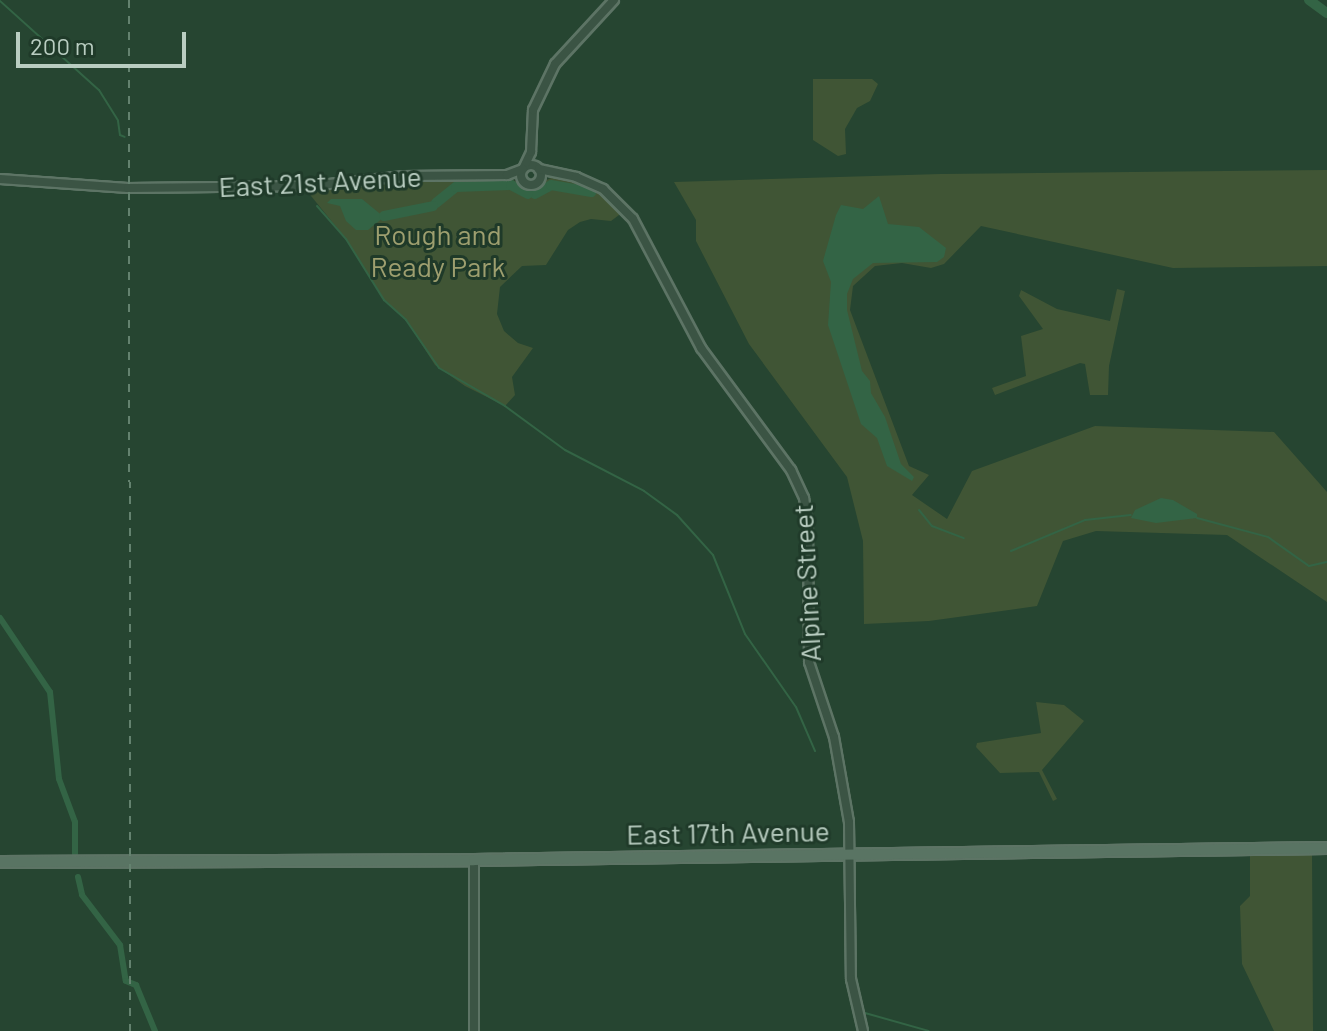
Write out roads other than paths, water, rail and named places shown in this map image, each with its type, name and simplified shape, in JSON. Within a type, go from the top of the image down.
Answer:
[{"type":"main road","name":"East 17th Avenue","points":[[0,862],[474,860],[1327,848]]},
{"type":"street","points":[[553,174],[533,185],[524,183],[523,168],[531,152],[533,110],[555,64],[614,0]]},
{"type":"street","points":[[531,152],[540,180]]},
{"type":"street","points":[[523,168],[538,168],[553,174]]},
{"type":"street","name":"East 21st Avenue","points":[[0,179],[133,188],[334,185],[404,176],[507,175],[523,168]]},
{"type":"street","name":"Alpine Street","points":[[553,174],[576,177],[603,189],[633,219],[701,348],[791,470],[804,498],[808,520],[809,662],[834,737],[851,855],[851,979],[863,1031]]},
{"type":"street","name":"East 21st Avenue","points":[[507,175],[524,183]]},
{"type":"street","points":[[474,860],[474,1031]]},
{"type":"waterway","points":[[1309,0],[1327,13]]},
{"type":"waterway","points":[[0,1],[99,90],[118,121],[120,135],[125,137]]},
{"type":"waterway","points":[[436,203],[456,187],[511,185],[528,194]]},
{"type":"waterway","points":[[535,194],[551,185],[591,192]]},
{"type":"waterway","points":[[317,206],[346,239],[384,300],[406,320],[439,368],[505,406],[565,450],[644,491],[677,515],[713,555],[745,634],[796,707],[815,751]]},
{"type":"waterway","points":[[384,216],[433,206]]},
{"type":"waterway","points":[[919,510],[932,526],[964,538]]},
{"type":"waterway","points":[[1011,551],[1085,520],[1131,515]]},
{"type":"waterway","points":[[1197,518],[1268,537],[1309,566],[1327,562]]},
{"type":"waterway","points":[[0,618],[50,692],[59,779],[75,822],[75,854]]},
{"type":"waterway","points":[[78,877],[82,895],[120,945],[126,981],[136,985],[155,1031]]},
{"type":"waterway","points":[[865,1013],[929,1031]]},
{"type":"railway","points":[[129,0],[130,1031]]},
{"type":"park label","name":"Rough and Ready Park","points":[[438,250]]}]
